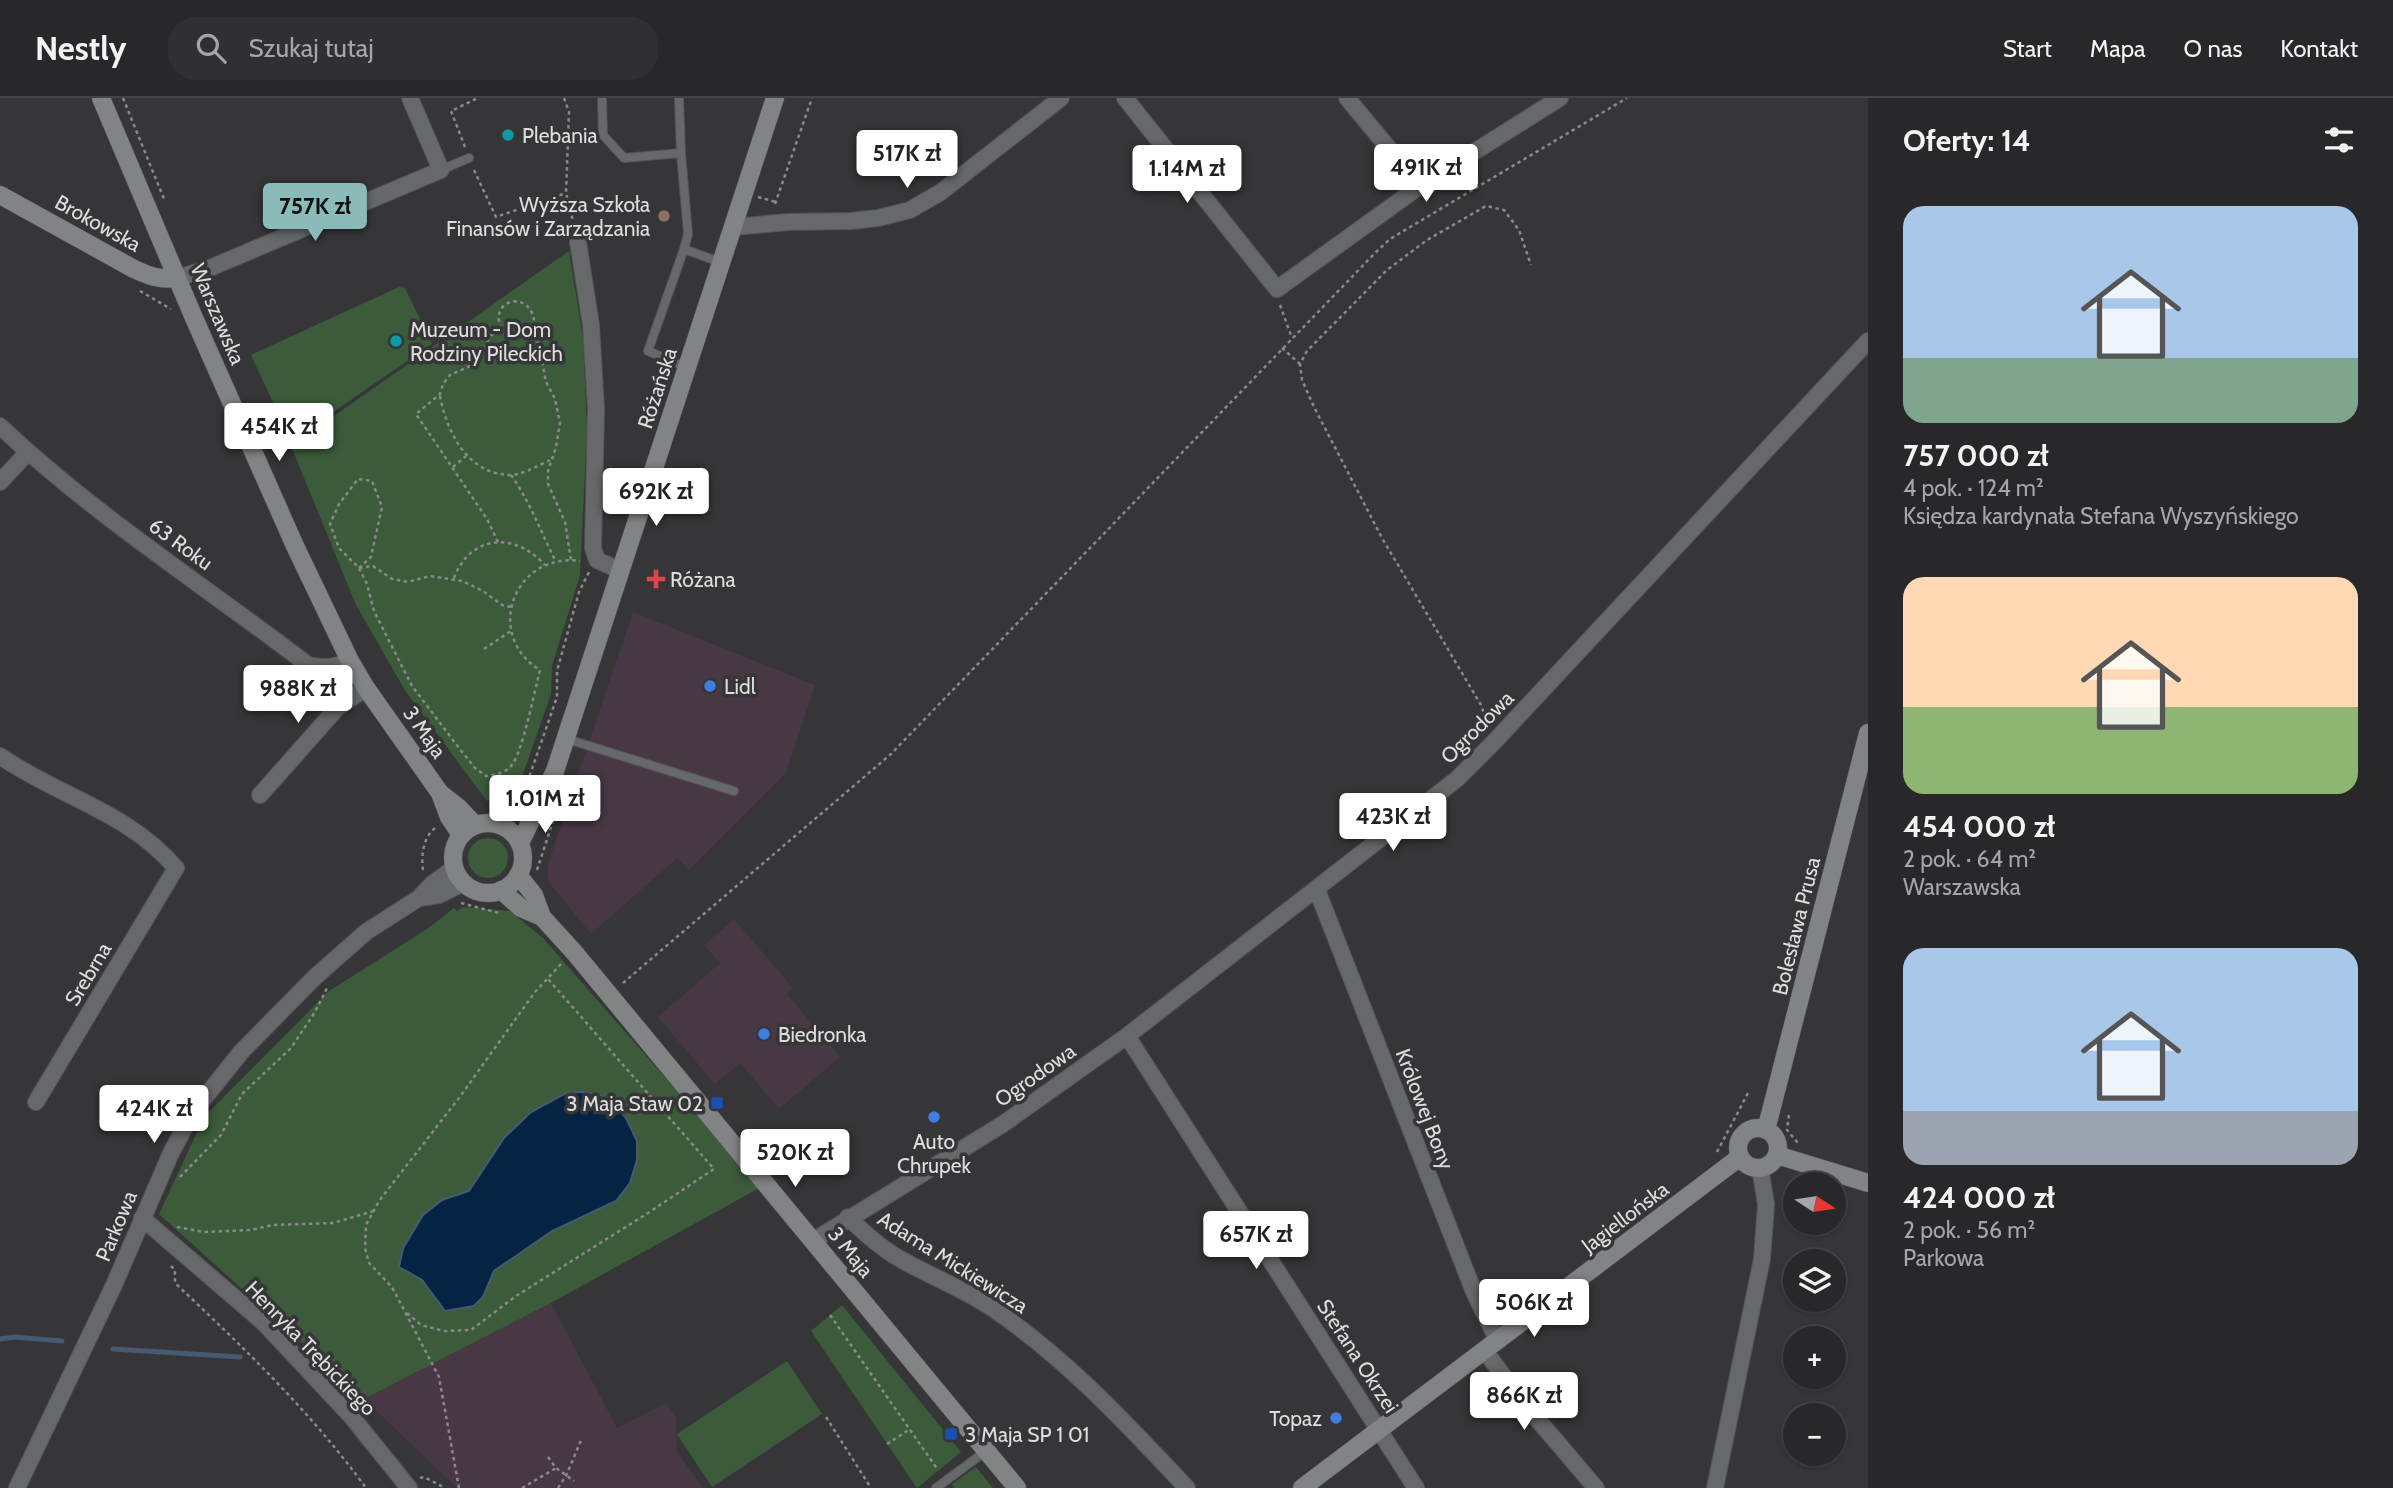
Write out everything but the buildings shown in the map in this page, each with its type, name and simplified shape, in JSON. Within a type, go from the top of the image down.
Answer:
[{"type":"street","name":"Warszawska","points":[[101,98],[295,546],[350,661]]},
{"type":"street","points":[[177,278],[210,268],[441,170],[410,98]]},
{"type":"street","name":"Różańska","points":[[514,836],[537,809],[555,771],[775,98]]},
{"type":"street","points":[[733,227],[788,222],[851,221],[910,210],[941,192],[1061,98]]},
{"type":"street","points":[[1125,98],[1277,289],[1419,186],[1560,98]]},
{"type":"street","points":[[1347,98],[1419,186]]},
{"type":"street","name":"Brokowska","points":[[0,195],[134,269],[152,277],[177,278]]},
{"type":"street","points":[[578,242],[591,325],[596,409],[593,548],[597,560],[621,571]]},
{"type":"street","name":"Ogrodowa","points":[[813,1241],[1003,1124],[1127,1036],[1457,779],[1868,341]]},
{"type":"street","name":"63 Roku","points":[[0,426],[27,452],[120,526],[308,665],[337,667],[350,661]]},
{"type":"street","points":[[0,482],[27,452]]},
{"type":"street","name":"3 Maja","points":[[350,661],[440,793],[449,817],[468,830]]},
{"type":"street","points":[[260,795],[338,707],[366,688]]},
{"type":"street","name":"Bolesława Prusa","points":[[1766,1130],[1865,760],[1868,733]]},
{"type":"street","name":"Srebrna","points":[[0,756],[83,800],[144,837],[176,868],[36,1102]]},
{"type":"street","points":[[492,823],[514,836],[523,854],[522,865],[527,875],[501,891],[481,892],[459,876],[453,856],[455,845],[468,830],[492,823]]},
{"type":"street","name":"3 Maja","points":[[527,875],[542,917],[574,952],[1017,1488]]},
{"type":"street","name":"Parkowa","points":[[17,1488],[114,1285],[171,1153],[193,1112],[242,1051],[315,977],[366,932],[419,898],[432,884],[459,876]]},
{"type":"street","name":"Królowej Bony","points":[[1317,890],[1474,1292],[1492,1346],[1521,1400],[1596,1488]]},
{"type":"street","name":"3 Maja","points":[[501,891],[521,908],[542,917]]},
{"type":"street","name":"Stefana Okrzei","points":[[1127,1036],[1416,1488]]},
{"type":"street","points":[[1758,1128],[1766,1130],[1777,1140],[1777,1155],[1773,1162],[1760,1168],[1745,1164],[1740,1157],[1739,1142],[1744,1135],[1758,1128]]},
{"type":"street","points":[[1777,1155],[1868,1183]]},
{"type":"street","name":"Jagiellońska","points":[[1302,1488],[1740,1157]]},
{"type":"street","points":[[1715,1488],[1762,1259],[1766,1204],[1760,1168]]},
{"type":"street","name":"Adama Mickiewicza","points":[[848,1217],[883,1248],[975,1297],[1032,1338],[1084,1381],[1187,1488]]},
{"type":"street","name":"Henryka Trębickiego","points":[[142,1218],[264,1323],[351,1416],[409,1488]]},
{"type":"lane","points":[[602,98],[603,135],[624,158],[681,153]]},
{"type":"lane","points":[[679,98],[688,234],[649,351],[688,368]]},
{"type":"lane","points":[[441,170],[469,158]]},
{"type":"lane","points":[[684,249],[722,263]]},
{"type":"lane","points":[[566,739],[734,791]]},
{"type":"lane","points":[[936,1488],[986,1451]]},
{"type":"path","points":[[123,98],[164,200]]},
{"type":"path","points":[[478,98],[451,111],[496,217],[566,193]]},
{"type":"path","points":[[564,98],[569,112],[566,193],[578,242]]},
{"type":"path","points":[[773,210],[812,98]]},
{"type":"path","points":[[623,983],[891,754],[1390,239],[1627,98]]},
{"type":"path","points":[[1494,742],[1481,705],[1381,538],[1314,407],[1302,380],[1300,364],[1307,351],[1387,270],[1427,240],[1486,206],[1504,210],[1519,230],[1531,265]]},
{"type":"path","points":[[207,304],[204,295],[207,286],[214,280]]},
{"type":"path","points":[[1277,289],[1276,294],[1292,338]]},
{"type":"path","points":[[498,542],[487,519],[416,414],[440,394],[450,375],[479,362],[490,336],[502,328],[498,320],[499,311],[507,303],[516,301],[526,304],[532,311],[534,319],[529,328],[539,345],[546,382],[555,399],[560,424],[556,447],[550,460],[548,484],[565,522],[571,560]]},
{"type":"path","points":[[1282,348],[1300,364]]},
{"type":"path","points":[[440,394],[453,437],[466,456],[478,465],[511,475],[550,460]]},
{"type":"path","points":[[451,468],[466,456]]},
{"type":"path","points":[[511,475],[533,508],[556,562]]},
{"type":"path","points":[[359,568],[371,557],[382,507],[372,481],[358,479],[339,504],[330,524],[339,548],[359,568],[367,584],[374,611],[412,686],[458,748],[475,768],[486,776],[499,774],[512,765],[520,746],[540,670],[523,657],[516,647],[511,631],[511,607],[519,588],[526,578],[545,565],[571,560],[583,562]]},
{"type":"path","points":[[454,579],[466,557],[484,545],[498,542],[517,544],[545,565]]},
{"type":"path","points":[[359,568],[373,566],[393,579],[408,582],[430,576],[454,579],[477,588],[502,605],[511,607]]},
{"type":"path","points":[[484,649],[511,631]]},
{"type":"path","points":[[527,875],[558,806]]},
{"type":"path","points":[[427,876],[422,863],[425,843],[429,833],[442,822]]},
{"type":"path","points":[[451,901],[504,915]]},
{"type":"path","points":[[459,1488],[439,1377],[392,1287],[369,1263],[365,1248],[366,1225],[535,992],[574,952]]},
{"type":"path","points":[[176,1184],[180,1175],[221,1135],[243,1094],[291,1048],[316,1012],[332,979]]},
{"type":"path","points":[[404,1311],[421,1325],[444,1331],[471,1329],[516,1296],[714,1168],[548,979]]},
{"type":"path","points":[[1790,1107],[1787,1130],[1801,1147]]},
{"type":"path","points":[[170,1222],[176,1227],[204,1231],[251,1230],[273,1224],[332,1223],[374,1211]]},
{"type":"path","points":[[169,1263],[175,1270],[175,1283],[252,1356],[324,1435],[366,1488]]},
{"type":"path","points":[[830,1315],[946,1481]]},
{"type":"path","points":[[826,1417],[872,1488]]},
{"type":"path","points":[[887,1444],[910,1429]]},
{"type":"path","points":[[558,1488],[582,1438]]},
{"type":"path","points":[[548,1457],[556,1468],[574,1481]]},
{"type":"path","points":[[522,1488],[556,1468]]},
{"type":"shaded area","points":[[633,612],[815,685],[786,773],[689,870],[677,858],[591,934],[548,881],[548,864]]},
{"type":"shaded area","points":[[734,919],[793,988],[787,994],[840,1057],[779,1109],[740,1063],[715,1084],[658,1017],[720,963],[704,945]]},
{"type":"shaded area","points":[[551,1303],[617,1428],[666,1403],[676,1418],[677,1452],[703,1488],[457,1488],[364,1399]]},
{"type":"green space","points":[[569,251],[583,338],[587,427],[580,575],[552,666],[551,694],[523,774],[517,787],[487,801],[406,692],[356,605],[291,446]]},
{"type":"green space","points":[[399,287],[405,288],[432,344],[291,441],[251,355]]},
{"type":"green space","points":[[488,838],[496,839],[502,844],[507,850],[507,866],[502,872],[496,877],[488,878],[480,877],[474,872],[469,866],[468,858],[469,850],[474,844],[480,839]]},
{"type":"green space","points":[[463,907],[510,911],[543,938],[761,1187],[551,1303],[364,1399],[159,1214],[204,1117],[329,991],[427,929],[454,908],[457,911]]},
{"type":"green space","points":[[842,1305],[961,1452],[917,1488],[811,1331]]},
{"type":"green space","points":[[787,1361],[822,1414],[712,1487],[677,1434]]},
{"type":"green space","points":[[976,1467],[993,1488],[954,1488],[952,1484]]},
{"type":"water","points":[[566,1093],[600,1095],[616,1105],[627,1120],[637,1141],[637,1160],[630,1183],[616,1201],[552,1231],[494,1271],[483,1297],[474,1306],[445,1311],[422,1280],[399,1267],[403,1248],[423,1215],[442,1200],[469,1191],[504,1138],[531,1112]]},
{"type":"waterway","points":[[0,1339],[15,1337],[62,1341]]},
{"type":"waterway","points":[[113,1349],[240,1357]]},
{"type":"place","name":"Plebania","points":[[508,135]]},
{"type":"place","name":"Wyższa Szkoła Finansów i Zarządzania","points":[[664,216]]},
{"type":"place","name":"Muzeum - Dom Rodziny Pileckich","points":[[396,341]]},
{"type":"place","name":"Różana","points":[[656,579]]},
{"type":"place","name":"Lidl","points":[[710,686]]},
{"type":"place","name":"Biedronka","points":[[764,1034]]},
{"type":"place","name":"3 Maja Staw 02","points":[[717,1103]]},
{"type":"place","name":"Auto Chrupek","points":[[934,1117]]},
{"type":"place","name":"Topaz","points":[[1336,1418]]},
{"type":"place","name":"3 Maja SP 1 01","points":[[951,1434]]}]
